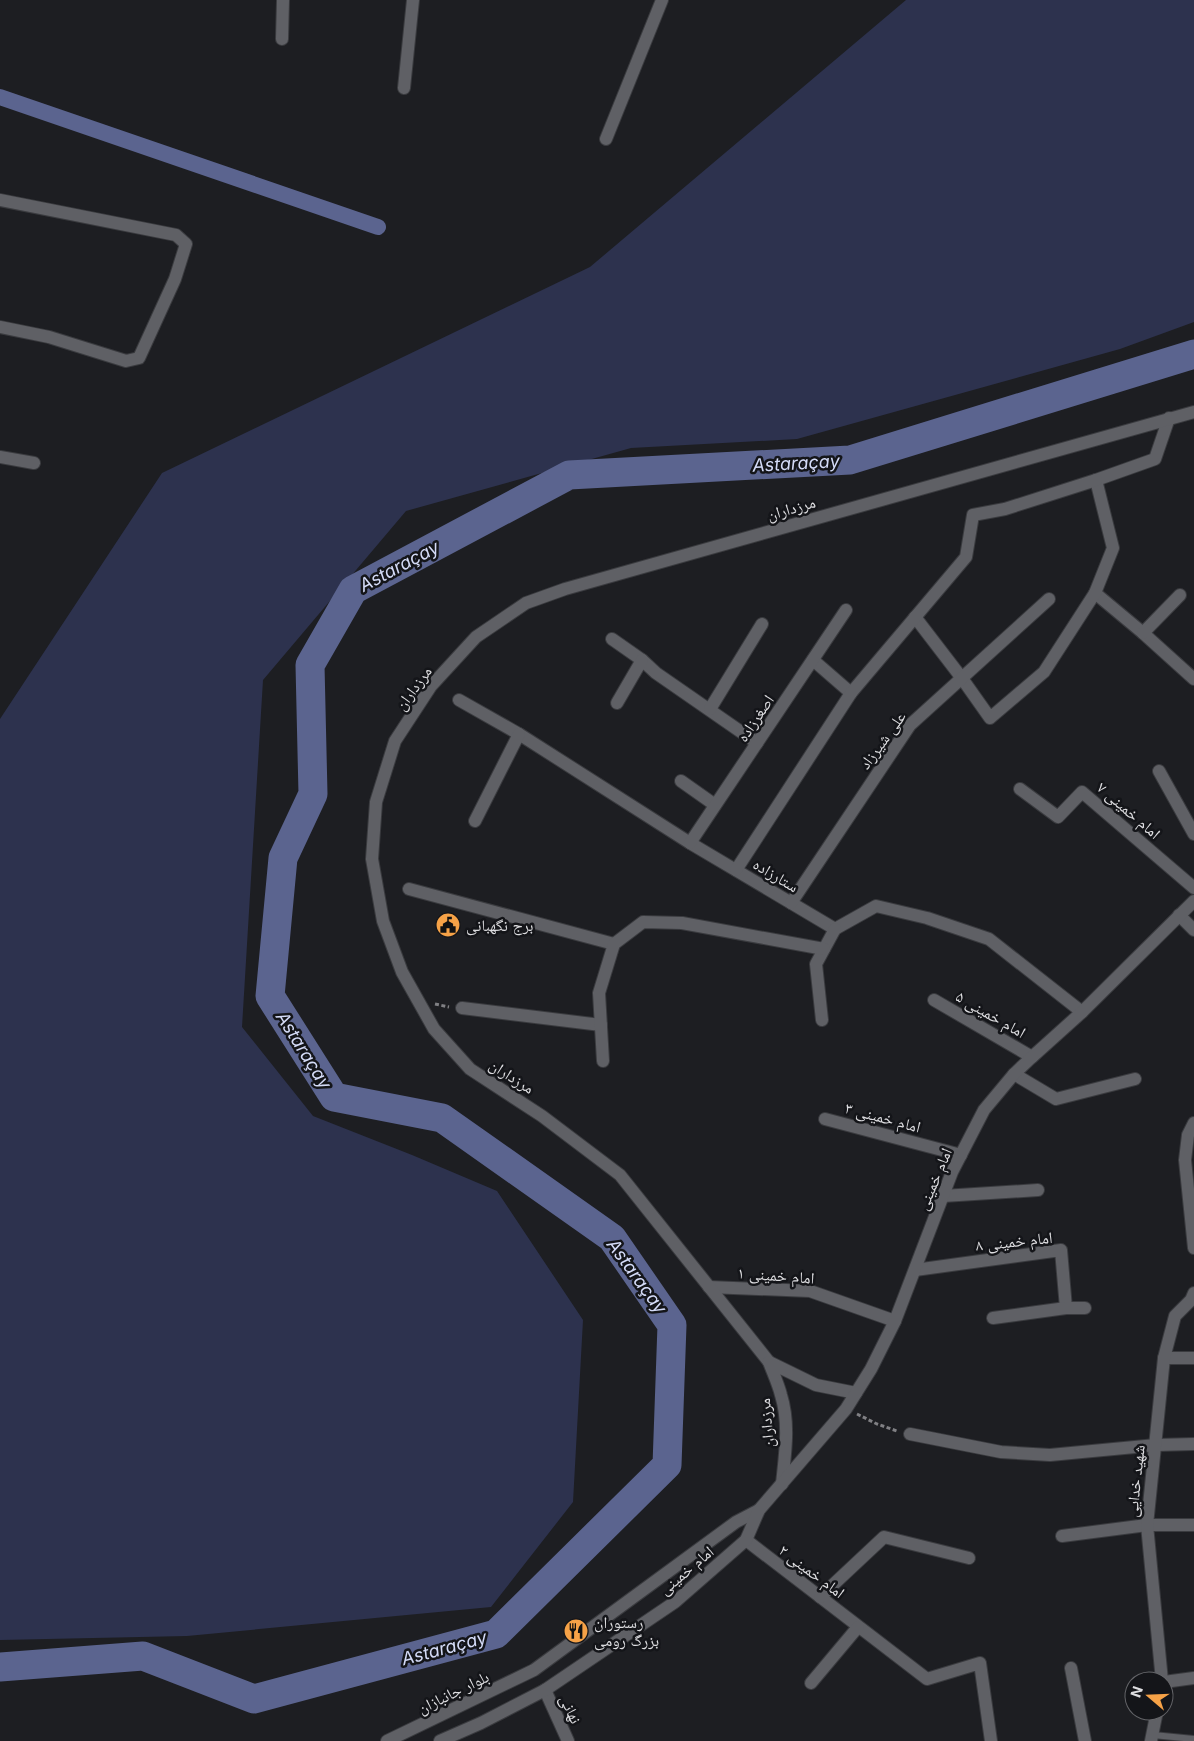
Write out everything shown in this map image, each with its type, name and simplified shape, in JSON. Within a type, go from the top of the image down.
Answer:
[{"type":"street","points":[[282,39],[283,0]]},
{"type":"street","points":[[404,88],[413,0]]},
{"type":"street","points":[[606,139],[662,0]]},
{"type":"street","points":[[0,200],[176,235],[186,244],[175,279],[139,358],[126,361],[49,337],[0,327]]},
{"type":"street","name":"مرزداران","points":[[782,1484],[787,1438],[785,1416],[782,1395],[769,1362],[620,1175],[542,1116],[470,1068],[434,1029],[402,972],[383,921],[372,859],[376,802],[395,741],[432,686],[476,637],[526,603],[565,589],[1168,418],[1191,415]]},
{"type":"street","points":[[736,870],[851,693],[966,557],[973,516],[1005,509],[1155,459],[1168,418]]},
{"type":"street","points":[[0,457],[34,463]]},
{"type":"street","points":[[915,617],[962,677],[990,718],[1044,672],[1095,593],[1113,548],[1096,480]]},
{"type":"street","points":[[1095,593],[1143,632],[1194,679]]},
{"type":"street","points":[[1143,632],[1180,595]]},
{"type":"street","name":"علی شیرزاد","points":[[791,903],[910,725],[1049,600]]},
{"type":"street","name":"اصغرزاده","points":[[690,843],[846,610]]},
{"type":"street","points":[[710,709],[762,624]]},
{"type":"street","points":[[612,640],[757,743]]},
{"type":"street","points":[[617,703],[642,660]]},
{"type":"street","points":[[813,660],[851,693]]},
{"type":"street","name":"ستارزاده","points":[[459,700],[519,734],[690,843],[835,929]]},
{"type":"street","points":[[475,821],[519,734]]},
{"type":"street","points":[[1159,771],[1194,834]]},
{"type":"street","points":[[681,781],[716,805]]},
{"type":"street","name":"امام خمینی ۷","points":[[1020,789],[1058,817],[1082,792],[1194,888]]},
{"type":"street","points":[[410,889],[614,944]]},
{"type":"street","name":"امام خمینی","points":[[544,1690],[676,1602],[746,1540],[759,1510],[846,1409],[871,1369],[895,1321],[943,1196],[984,1110],[1014,1074],[1082,1012],[1194,901]]},
{"type":"street","points":[[822,1020],[816,964],[835,929],[876,906],[927,918],[989,938],[1082,1012]]},
{"type":"street","points":[[1179,915],[1194,930]]},
{"type":"street","points":[[603,1060],[599,993],[614,944],[644,922],[682,922],[824,949]]},
{"type":"street","name":"امام خمینی ۵","points":[[934,1000],[1032,1057]]},
{"type":"street","points":[[462,1008],[601,1025]]},
{"type":"street","points":[[1014,1074],[1056,1099],[1135,1078]]},
{"type":"street","name":"امام خمینی ۳","points":[[825,1119],[961,1155]]},
{"type":"street","points":[[1194,1123],[1188,1134],[1185,1160],[1194,1248]]},
{"type":"street","points":[[943,1196],[1038,1190]]},
{"type":"street","name":"امام خمینی ۸","points":[[915,1270],[1061,1250],[1066,1308]]},
{"type":"street","name":"امام خمینی ۱","points":[[709,1286],[810,1291],[895,1321]]},
{"type":"street","name":"شهید خدایی","points":[[1162,1671],[1147,1526],[1164,1358],[1175,1316],[1191,1300],[1194,1293]]},
{"type":"street","points":[[993,1318],[1066,1308],[1085,1308]]},
{"type":"street","points":[[1164,1358],[1194,1358]]},
{"type":"street","name":"مرزداران","points":[[769,1362],[816,1385],[856,1393]]},
{"type":"street","points":[[910,1434],[1001,1452],[1050,1455],[1156,1445],[1194,1444]]},
{"type":"street","name":"امام خمینی","points":[[534,1670],[736,1522],[759,1510]]},
{"type":"street","points":[[1062,1536],[1147,1526],[1194,1525]]},
{"type":"street","points":[[820,1597],[884,1537],[969,1558]]},
{"type":"street","name":"امام خمینی ۲","points":[[746,1540],[927,1679],[980,1663],[991,1741]]},
{"type":"street","points":[[811,1683],[858,1626]]},
{"type":"street","points":[[1071,1668],[1085,1741]]},
{"type":"street","name":"نهانی","points":[[534,1670],[568,1741]]},
{"type":"street","name":"بلوار جانبازان","points":[[387,1741],[534,1670]]},
{"type":"street","points":[[1174,1681],[1194,1678]]},
{"type":"street","points":[[440,1741],[481,1723],[544,1690]]},
{"type":"street","points":[[1152,1738],[1155,1721]]},
{"type":"lane","points":[[1152,1738],[1194,1739]]},
{"type":"path","points":[[419,1002],[462,1008]]},
{"type":"path","points":[[846,1409],[877,1424],[910,1434]]},
{"type":"shaded area","points":[[906,0],[1194,0],[1194,322],[1120,349],[797,439],[631,448],[406,511],[263,680],[242,1027],[313,1116],[497,1191],[583,1320],[573,1502],[491,1607],[187,1636],[0,1640],[0,719],[162,473],[590,267]]},
{"type":"waterway","points":[[0,97],[378,227]]},
{"type":"waterway","name":"Astaraçay","points":[[0,1667],[143,1656],[254,1699],[496,1634],[667,1465],[672,1325],[612,1238],[442,1118],[334,1097],[270,996],[283,858],[313,794],[310,665],[353,590],[569,475],[850,460],[1194,354]]},
{"type":"place","name":"برج نگهبانی","points":[[448,925]]},
{"type":"place","name":"رستوران بزرگ رومی","points":[[576,1631]]}]
